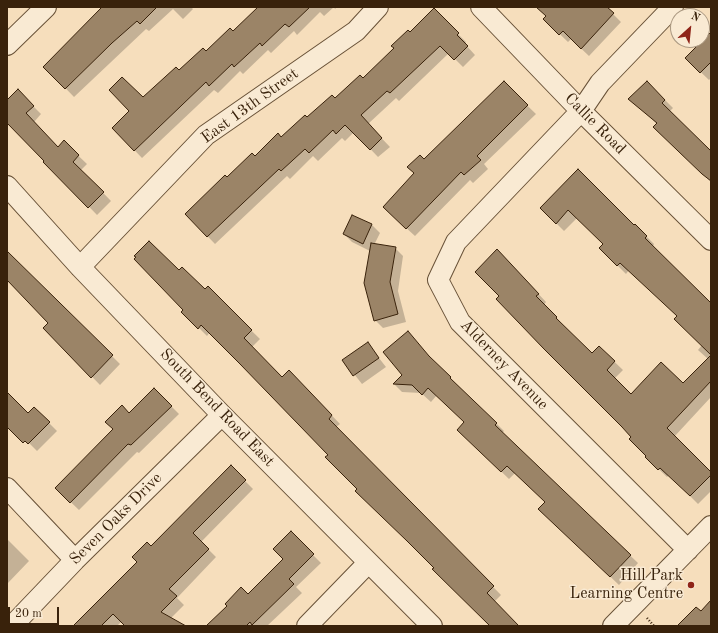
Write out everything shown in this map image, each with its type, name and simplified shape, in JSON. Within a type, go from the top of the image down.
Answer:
[{"type":"street","points":[[7,45],[46,7]]},
{"type":"street","name":"East 13th Street","points":[[80,267],[206,135],[356,31],[378,7]]},
{"type":"street","name":"Callie Road","points":[[481,7],[581,111],[711,240]]},
{"type":"street","points":[[581,111],[600,83],[673,7]]},
{"type":"street","name":"Alderney Avenue","points":[[581,111],[456,242],[438,280],[460,322],[688,550]]},
{"type":"street","name":"South Bend Road East","points":[[7,186],[80,267],[222,415],[432,626]]},
{"type":"street","name":"Seven Oaks Drive","points":[[12,626],[75,560],[222,415]]},
{"type":"street","points":[[7,488],[75,560]]},
{"type":"street","points":[[613,626],[711,526]]},
{"type":"street","points":[[307,626],[368,563]]},
{"type":"building","points":[[102,7],[157,7],[140,24],[137,21],[112,43],[65,89],[43,67]]},
{"type":"building","points":[[258,7],[310,7],[289,27],[285,24],[262,46],[260,43],[234,67],[232,64],[209,86],[206,82],[134,151],[112,128],[129,111],[109,90],[122,77],[143,97],[176,67],[179,70],[203,48],[206,51],[230,28],[233,31]]},
{"type":"building","points":[[536,7],[607,7],[614,13],[581,49],[563,31],[559,35],[543,19],[546,16]]},
{"type":"building","points":[[434,8],[459,33],[457,35],[468,46],[454,60],[440,46],[390,93],[387,91],[361,115],[382,138],[370,150],[345,125],[336,134],[333,130],[309,153],[305,149],[281,171],[279,169],[207,237],[185,214],[225,175],[227,177],[252,153],[255,156],[278,133],[281,137],[305,115],[307,117],[332,95],[335,98],[360,75],[363,78],[394,48],[391,46],[408,30],[410,32]]},
{"type":"building","points":[[711,32],[711,62],[700,73],[685,58],[695,48],[710,48]]},
{"type":"building","points":[[504,81],[528,105],[477,156],[481,160],[464,175],[461,172],[406,229],[383,207],[414,173],[407,167],[420,155],[424,159]]},
{"type":"building","points":[[647,81],[665,100],[662,103],[711,151],[711,181],[653,127],[657,123],[628,99]]},
{"type":"building","points":[[18,89],[34,106],[26,113],[58,147],[64,140],[79,155],[73,162],[104,192],[88,208],[7,123],[7,100]]},
{"type":"building","points":[[578,169],[647,236],[645,238],[711,303],[711,355],[674,319],[677,316],[620,263],[617,266],[599,248],[603,244],[568,210],[556,224],[540,208]]},
{"type":"building","points":[[352,215],[372,224],[363,244],[343,234]]},
{"type":"building","points":[[149,241],[179,270],[182,267],[205,289],[208,286],[252,330],[244,338],[282,377],[289,370],[332,415],[329,419],[494,586],[487,593],[519,626],[490,626],[432,569],[434,568],[407,541],[355,491],[357,489],[325,457],[328,455],[240,364],[201,325],[198,329],[181,312],[183,310],[134,259],[136,257],[134,256]]},
{"type":"building","points":[[371,243],[396,247],[390,282],[398,314],[374,321],[364,283]]},
{"type":"building","points":[[497,249],[539,294],[536,296],[557,317],[556,318],[592,353],[599,346],[615,361],[607,370],[631,394],[661,362],[683,383],[711,355],[711,381],[667,428],[711,472],[711,475],[690,496],[660,468],[658,470],[645,457],[646,456],[629,439],[631,437],[622,427],[496,299],[499,296],[475,272]]},
{"type":"building","points":[[7,251],[113,355],[91,378],[43,328],[48,323],[7,280]]},
{"type":"building","points":[[408,331],[429,356],[451,377],[450,378],[497,423],[495,425],[631,555],[610,577],[538,509],[545,502],[507,466],[501,472],[457,430],[464,422],[428,388],[422,395],[412,385],[393,384],[402,375],[383,352]]},
{"type":"building","points":[[368,342],[379,358],[353,376],[342,360]]},
{"type":"building","points":[[154,388],[172,406],[131,445],[128,444],[70,503],[55,488],[113,429],[105,422],[122,405],[129,413]]},
{"type":"building","points":[[7,392],[28,413],[34,407],[50,422],[28,444],[25,441],[23,443],[7,427]]},
{"type":"building","points":[[231,465],[246,480],[193,533],[209,549],[169,589],[177,596],[161,612],[186,626],[125,626],[113,614],[101,626],[73,626],[137,562],[132,557],[147,542],[151,546]]},
{"type":"building","points":[[291,531],[314,554],[289,579],[294,584],[252,625],[250,622],[246,626],[206,626],[227,606],[225,604],[241,587],[248,594],[283,559],[273,549]]},
{"type":"building","points":[[711,600],[711,626],[677,626],[696,607],[701,611]]},
{"type":"place","name":"Hill Park Learning Centre","points":[[691,585]]}]
